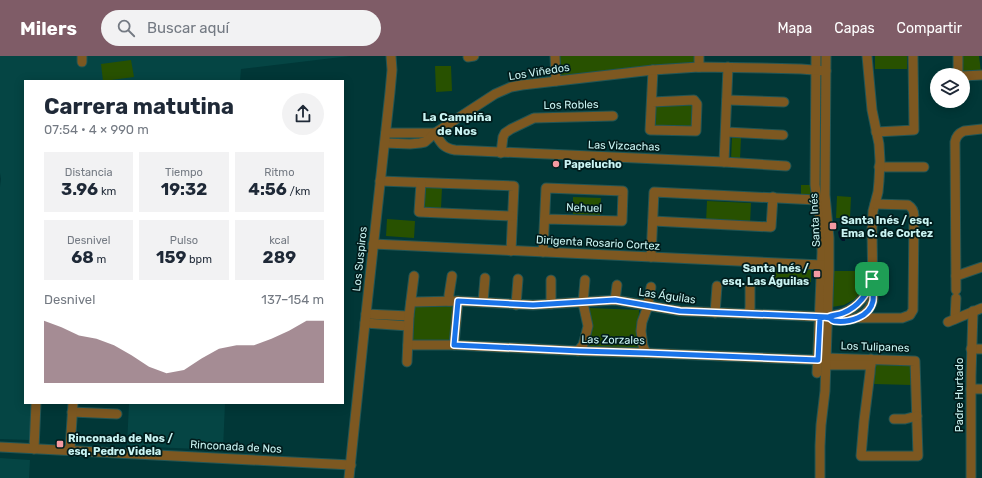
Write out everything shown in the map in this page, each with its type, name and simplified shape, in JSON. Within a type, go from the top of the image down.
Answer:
[{"type":"street","name":"Los Suspiros","points":[[349,478],[364,323],[392,81],[391,56]]},
{"type":"street","points":[[555,56],[556,81]]},
{"type":"street","points":[[699,56],[699,67]]},
{"type":"street","name":"Santa Inés","points":[[816,56],[814,168],[822,234],[824,317],[823,361],[825,390],[821,432],[820,478]]},
{"type":"street","name":"Santa Inés","points":[[824,317],[829,270],[825,195],[826,56]]},
{"type":"street","points":[[859,318],[867,312],[873,300],[872,230],[873,211],[879,181],[879,144],[872,110],[867,56]]},
{"type":"street","points":[[876,132],[914,130],[913,56]]},
{"type":"street","points":[[958,56],[958,68]]},
{"type":"street","name":"Los Viñedos","points":[[385,143],[425,142],[436,133],[501,91],[522,85],[653,70],[699,67],[826,71]]},
{"type":"street","points":[[724,162],[728,67]]},
{"type":"street","points":[[652,102],[694,100],[697,104],[696,131],[650,130],[653,70]]},
{"type":"street","points":[[970,75],[982,74]]},
{"type":"street","points":[[727,100],[784,102]]},
{"type":"street","name":"Los Robles","points":[[501,153],[505,133],[534,118],[613,116]]},
{"type":"street","points":[[982,129],[961,132],[957,136],[955,142],[956,276],[982,267]]},
{"type":"street","points":[[726,132],[784,136]]},
{"type":"street","points":[[386,133],[436,133]]},
{"type":"street","name":"Las Vizcachas","points":[[436,133],[442,145],[448,149],[455,150],[786,166]]},
{"type":"street","points":[[879,167],[924,167]]},
{"type":"street","points":[[380,181],[514,186],[511,251]]},
{"type":"street","points":[[421,183],[419,212],[512,216]]},
{"type":"street","name":"Nehuel","points":[[546,188],[623,190],[622,221],[545,219],[546,188]]},
{"type":"street","points":[[651,257],[654,192],[817,200]]},
{"type":"street","points":[[653,221],[770,227],[773,197]]},
{"type":"street","name":"Las Águilas","points":[[411,302],[454,301],[516,305],[583,303],[615,300],[680,311],[824,317],[834,321],[859,318],[902,318],[910,316],[914,310],[913,210],[908,205],[875,204]]},
{"type":"street","points":[[543,252],[545,219]]},
{"type":"street","name":"Dirigenta Rosario Cortez","points":[[373,244],[822,265]]},
{"type":"street","points":[[407,362],[408,326],[414,276]]},
{"type":"street","points":[[452,276],[449,295],[454,301],[454,345]]},
{"type":"street","name":"Padre Hurtado","points":[[956,276],[956,294],[951,321],[978,310]]},
{"type":"street","points":[[483,302],[485,278]]},
{"type":"street","points":[[516,305],[518,279]]},
{"type":"street","points":[[824,317],[844,312],[855,306],[868,291],[872,279]]},
{"type":"street","points":[[551,280],[551,304]]},
{"type":"street","points":[[578,351],[584,341],[587,329],[587,318],[583,303],[584,280]]},
{"type":"street","points":[[615,300],[617,285]]},
{"type":"street","points":[[715,313],[717,286]]},
{"type":"street","points":[[646,353],[643,346],[641,331],[642,322],[648,306],[651,287]]},
{"type":"street","points":[[748,314],[750,308],[750,288]]},
{"type":"street","name":"Padre Hurtado","points":[[971,478],[971,349],[978,310]]},
{"type":"street","points":[[366,314],[409,316]]},
{"type":"street","points":[[364,323],[408,326]]},
{"type":"street","name":"Las Zorzales","points":[[408,345],[454,345],[823,361]]},
{"type":"street","points":[[971,349],[982,349]]},
{"type":"street","name":"Santa Inés","points":[[817,373],[823,361]]},
{"type":"street","name":"Los Tulipanes","points":[[823,361],[916,361],[917,416]]},
{"type":"street","points":[[871,362],[861,456],[918,456],[917,416],[905,419],[894,419]]},
{"type":"street","points":[[971,390],[982,389]]},
{"type":"street","points":[[34,449],[36,404]]},
{"type":"street","points":[[70,450],[72,408],[117,414]]},
{"type":"street","name":"Rinconada de Nos","points":[[0,447],[351,465]]},
{"type":"shaded area","points":[[0,56],[350,56],[241,69],[240,80],[24,80],[24,404],[32,404],[31,440],[0,439]]},
{"type":"shaded area","points":[[129,404],[225,404],[223,450],[127,446]]},
{"type":"shaded area","points":[[0,458],[30,460],[29,478],[0,478]]},
{"type":"green space","points":[[559,56],[695,56],[692,63],[564,77],[559,73]]},
{"type":"green space","points":[[875,56],[907,56],[907,69],[875,69]]},
{"type":"green space","points":[[961,56],[979,56],[981,72],[970,73],[970,68],[961,68]]},
{"type":"green space","points":[[131,60],[134,77],[103,80],[101,64]]},
{"type":"green space","points":[[435,66],[451,66],[452,91],[436,92]]},
{"type":"green space","points":[[655,103],[692,103],[692,127],[655,127]]},
{"type":"green space","points":[[732,137],[741,137],[740,160],[731,160]]},
{"type":"green space","points":[[801,185],[812,185],[812,197],[801,197]]},
{"type":"green space","points":[[425,186],[442,187],[441,209],[424,209]]},
{"type":"green space","points":[[837,196],[851,197],[850,218],[836,218]]},
{"type":"green space","points":[[573,197],[601,198],[600,215],[573,214]]},
{"type":"green space","points":[[707,201],[751,203],[750,224],[706,222]]},
{"type":"green space","points":[[387,219],[415,221],[414,238],[386,236]]},
{"type":"green space","points":[[774,268],[811,270],[811,282],[774,280]]},
{"type":"green space","points":[[834,271],[864,271],[863,289],[855,299],[844,305],[832,307]]},
{"type":"green space","points":[[454,305],[451,342],[412,340],[412,310],[415,306]]},
{"type":"green space","points":[[590,308],[639,310],[638,348],[589,347]]},
{"type":"green space","points":[[875,365],[911,365],[911,385],[874,384]]},
{"type":"water","points":[[842,228],[845,228],[845,241],[842,241],[839,237],[838,232]]},
{"type":"place","name":"Papelucho","points":[[556,164]]},
{"type":"place","name":"Santa Inés / esq. Ema C. de Cortez","points":[[833,226]]},
{"type":"place","name":"Santa Inés / esq. Las Águilas","points":[[817,274]]},
{"type":"place","name":"Rinconada de Nos / esq. Pedro Videla","points":[[60,444]]},
{"type":"district","name":"La Campiña de Nos","points":[[457,124]]},
{"type":"route","points":[[872,279],[868,291],[864,297],[850,310],[820,318],[680,311],[615,300],[533,305],[458,301],[454,345],[818,360],[820,318],[828,317],[834,321],[859,318],[867,312],[872,304],[872,279]]}]
